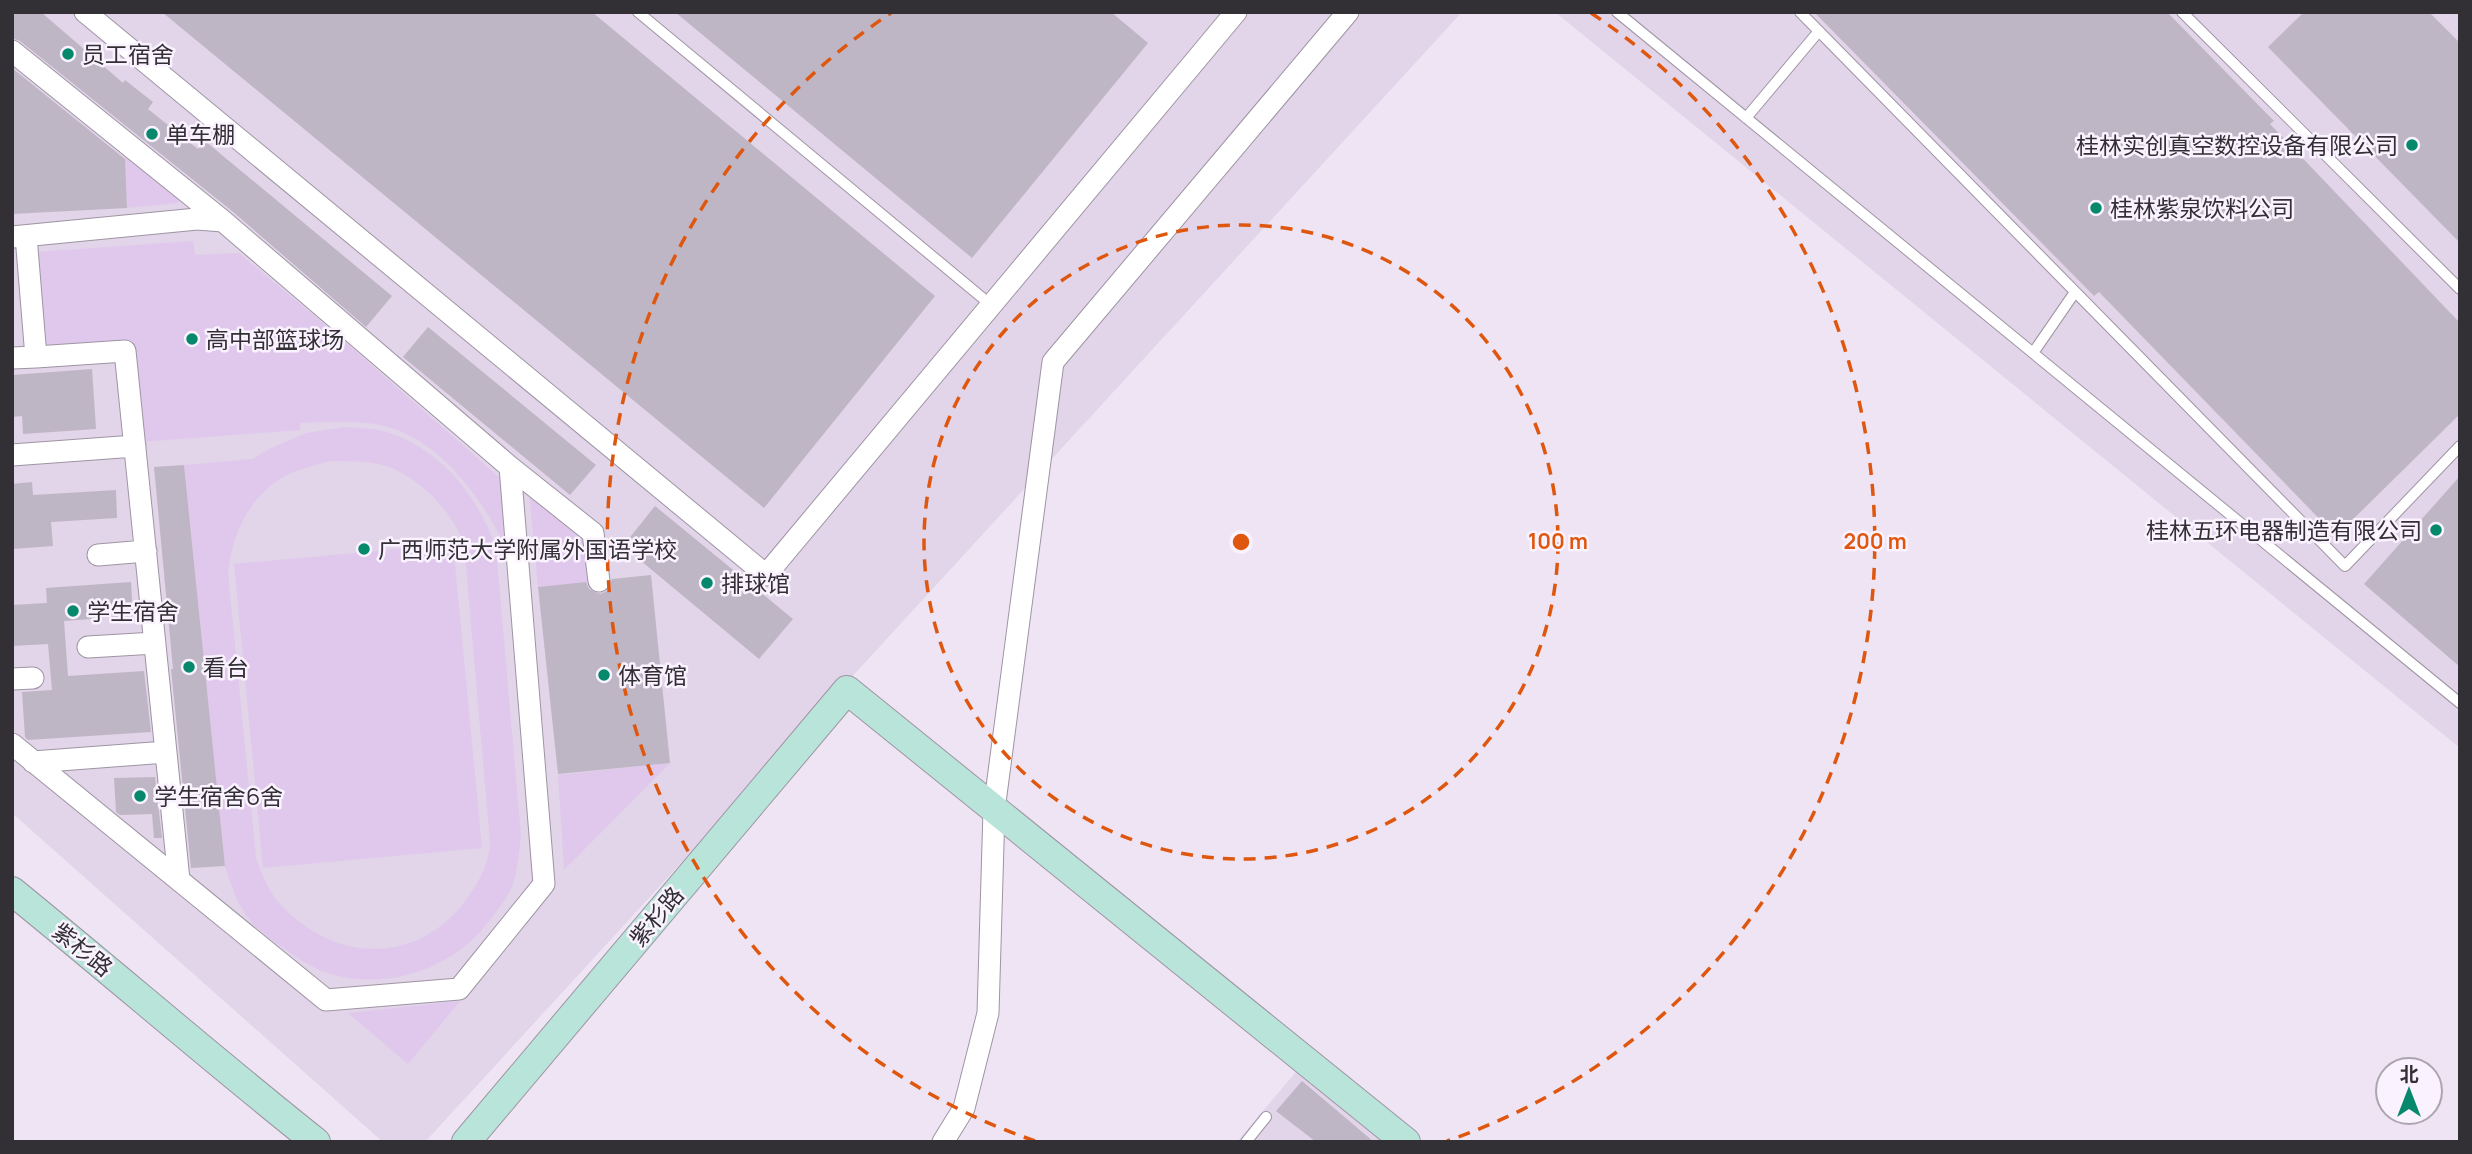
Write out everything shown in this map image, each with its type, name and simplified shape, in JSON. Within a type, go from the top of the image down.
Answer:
[{"type":"main road","name":"紫杉路","points":[[466,1142],[847,690],[994,810]]},
{"type":"main road","points":[[994,810],[1406,1142]]},
{"type":"main road","name":"紫杉路","points":[[12,891],[137,993],[218,1064],[316,1142]]},
{"type":"street","points":[[85,12],[766,575],[1236,12]]},
{"type":"street","points":[[943,1142],[964,1108],[988,1013],[994,810],[1053,362],[1348,12]]},
{"type":"street","points":[[12,51],[223,221],[510,467],[593,533],[599,580]]},
{"type":"street","points":[[36,357],[19,237],[197,219],[223,221]]},
{"type":"street","points":[[12,358],[125,351],[179,880]]},
{"type":"street","points":[[12,455],[135,446]]},
{"type":"street","points":[[12,744],[326,1000],[459,989],[544,884],[510,467]]},
{"type":"street","points":[[98,555],[146,551]]},
{"type":"street","points":[[88,647],[155,643]]},
{"type":"street","points":[[33,761],[166,752]]},
{"type":"lane","points":[[638,12],[991,305]]},
{"type":"lane","points":[[1617,12],[2460,704]]},
{"type":"lane","points":[[1800,12],[2345,566],[2460,446]]},
{"type":"lane","points":[[2182,12],[2460,289]]},
{"type":"lane","points":[[1746,118],[1819,31]]},
{"type":"lane","points":[[2033,353],[2075,292]]},
{"type":"lane","points":[[1246,1142],[1266,1117]]},
{"type":"shaded area","points":[[12,12],[1462,12],[425,1142],[383,1142],[12,813]]},
{"type":"shaded area","points":[[1555,12],[2460,12],[2460,748]]},
{"type":"shaded area","points":[[124,150],[181,198],[178,203],[127,208]]},
{"type":"shaded area","name":"高中部篮球场","points":[[193,241],[195,255],[239,253],[500,478],[506,547],[484,509],[456,472],[440,456],[402,432],[371,423],[320,422],[300,423],[300,430],[140,442],[133,347],[42,348],[36,252]]},
{"type":"shaded area","points":[[345,427],[374,429],[403,438],[422,449],[439,461],[467,492],[479,510],[496,548],[521,836],[516,872],[506,898],[476,936],[442,961],[402,976],[360,979],[338,976],[317,969],[298,958],[259,930],[242,910],[225,866],[184,465],[253,459],[306,433]],"holes":[[[330,461],[379,464],[406,475],[441,506],[464,544],[490,842],[488,858],[479,880],[466,900],[446,922],[424,937],[400,946],[375,949],[350,946],[326,938],[302,924],[281,905],[269,889],[256,858],[228,573],[237,533],[258,498],[278,480]]]},
{"type":"shaded area","points":[[529,492],[584,535],[589,582],[538,587]]},
{"type":"shaded area","points":[[453,544],[482,848],[263,868],[234,564]]},
{"type":"shaded area","points":[[670,763],[564,870],[558,775]]},
{"type":"shaded area","points":[[460,1001],[408,1064],[348,1013]]},
{"type":"shaded area","points":[[1300,1067],[1388,1142],[1237,1142]]},
{"type":"building","points":[[12,12],[41,12],[123,83],[125,80],[153,102],[148,109],[198,149],[205,141],[392,296],[366,327],[232,211],[20,41],[12,38]]},
{"type":"building","points":[[162,12],[592,12],[935,296],[764,508]]},
{"type":"building","points":[[675,12],[1111,12],[1148,43],[972,258]]},
{"type":"building","points":[[1814,12],[2167,12],[2274,121],[2270,124],[2460,323],[2460,414],[2336,536],[2099,292],[2094,296]]},
{"type":"building","name":"桂林实创真空数控设备有限公司","points":[[2304,12],[2429,12],[2460,43],[2460,243],[2268,47]]},
{"type":"building","points":[[12,68],[125,159],[127,208],[12,214]]},
{"type":"building","points":[[428,327],[596,465],[570,495],[403,357]]},
{"type":"building","points":[[92,369],[96,429],[23,434],[22,416],[12,417],[12,375]]},
{"type":"building","name":"看台","points":[[184,465],[225,866],[191,868],[154,467]]},
{"type":"building","name":"桂林五环电器制造有限公司","points":[[2460,476],[2460,667],[2364,584]]},
{"type":"building","points":[[32,482],[33,495],[116,490],[117,518],[51,522],[53,546],[12,549],[12,484]]},
{"type":"building","name":"排球馆","points":[[655,506],[793,619],[759,659],[623,546]]},
{"type":"building","name":"体育馆","points":[[651,575],[670,763],[558,774],[538,587],[586,582],[589,589],[600,594],[607,591],[612,579]]},
{"type":"building","name":"学生宿舍","points":[[131,582],[133,616],[64,621],[68,676],[144,671],[151,732],[28,740],[25,737],[22,692],[52,690],[48,644],[12,646],[12,605],[47,603],[46,588]]},
{"type":"building","name":"学生宿舍6舍","points":[[155,777],[162,838],[154,838],[152,814],[120,815],[116,812],[114,778]]},
{"type":"building","points":[[1302,1081],[1374,1142],[1316,1142],[1276,1111]]},
{"type":"place","name":"员工宿舍","points":[[68,54]]},
{"type":"place","name":"单车棚","points":[[152,134]]},
{"type":"place","name":"桂林实创真空数控设备有限公司","points":[[2412,145]]},
{"type":"place","name":"桂林紫泉饮料公司","points":[[2096,208]]},
{"type":"place","name":"高中部篮球场","points":[[192,339]]},
{"type":"place","name":"桂林五环电器制造有限公司","points":[[2436,530]]},
{"type":"place","name":"广西师范大学附属外国语学校","points":[[364,549]]},
{"type":"place","name":"排球馆","points":[[707,583]]},
{"type":"place","name":"学生宿舍","points":[[73,611]]},
{"type":"place","name":"看台","points":[[189,667]]},
{"type":"place","name":"体育馆","points":[[604,675]]},
{"type":"place","name":"学生宿舍6舍","points":[[140,796]]}]
